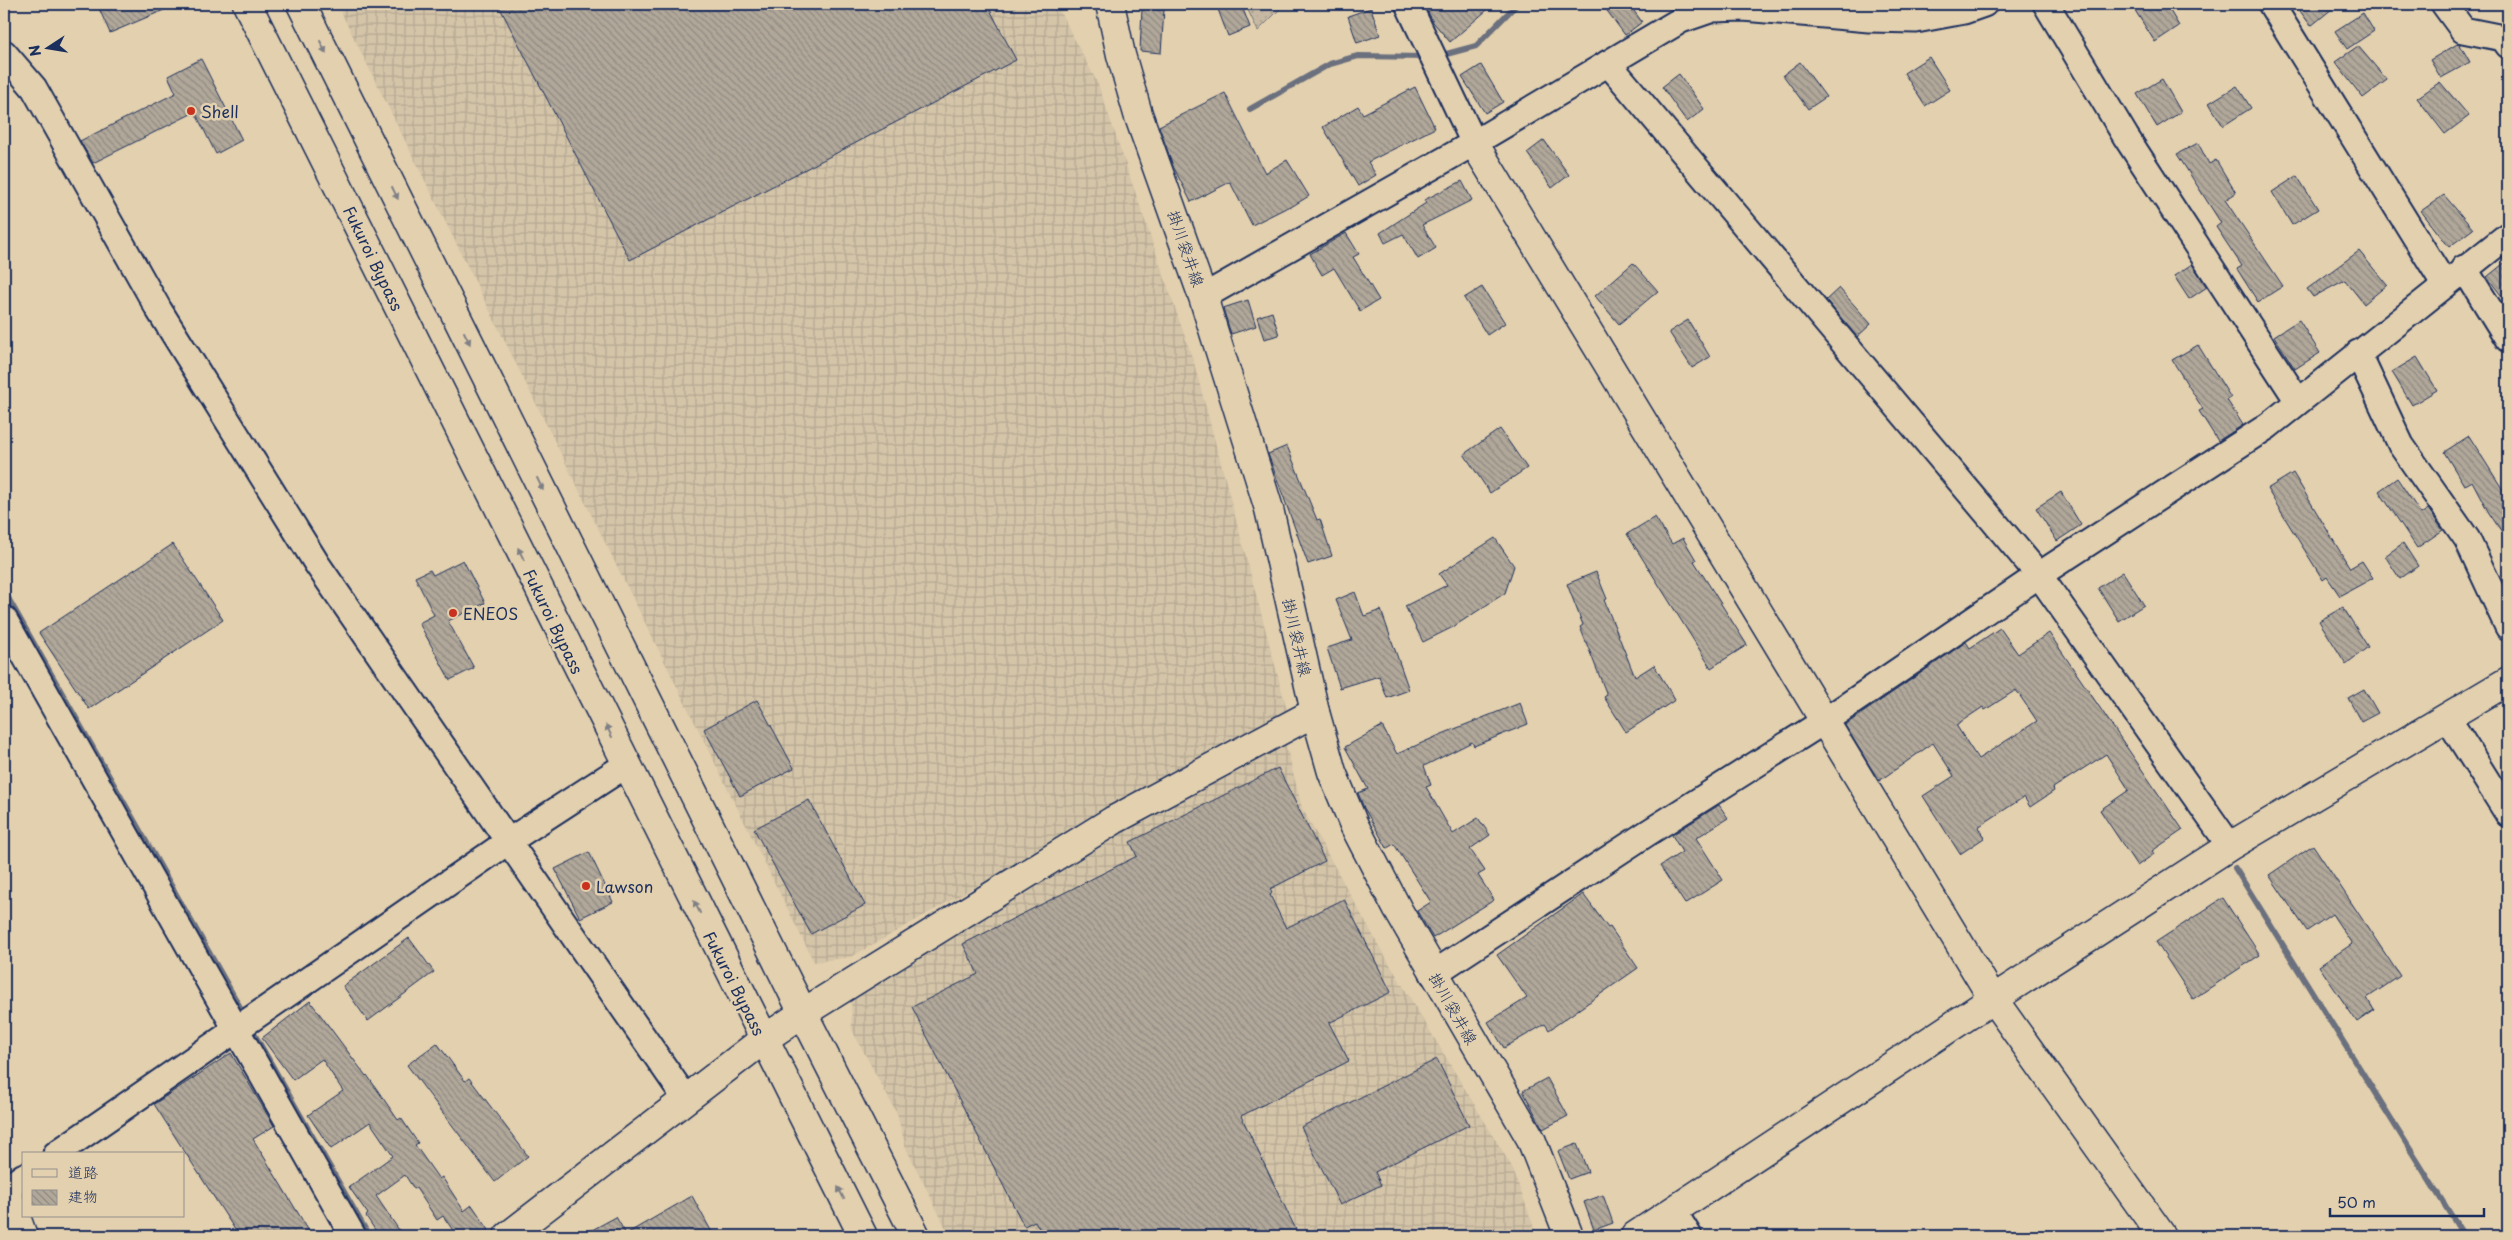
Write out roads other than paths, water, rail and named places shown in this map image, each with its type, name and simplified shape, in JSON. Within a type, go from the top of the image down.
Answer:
[{"type":"main road","name":"Fukuroi Bypass","points":[[247,4],[763,1040],[863,1236]]},
{"type":"main road","points":[[301,4],[803,1013],[916,1236]]},
{"type":"main road","name":"掛川袋井線","points":[[1110,4],[1121,55],[1138,114],[1203,297],[1269,509],[1315,712],[1332,772],[1354,825],[1433,974],[1531,1140],[1569,1236]]},
{"type":"main road","points":[[1474,143],[1823,722],[1993,999],[2162,1236]]},
{"type":"main road","points":[[1634,1236],[1674,1212],[1993,999],[2230,846],[2508,681]]},
{"type":"main road","points":[[508,1236],[763,1040],[803,1013],[1114,820],[1315,712]]},
{"type":"main road","points":[[9,1185],[24,1236]]},
{"type":"street","points":[[1203,297],[1474,143],[1682,20],[1713,9],[1776,7],[1869,19],[1916,20],[1964,11],[1984,4]]},
{"type":"street","points":[[2046,4],[2126,136],[2298,401]]},
{"type":"street","points":[[2271,4],[2445,285]]},
{"type":"street","points":[[2444,4],[2463,30],[2503,38],[2508,45]]},
{"type":"street","points":[[1417,8],[1432,58],[1474,143]]},
{"type":"street","points":[[4,53],[34,88],[159,310],[317,564],[686,1099]]},
{"type":"street","points":[[1608,64],[2039,576],[2230,846]]},
{"type":"street","points":[[1433,974],[1646,834],[1823,722],[2039,576],[2268,426],[2464,268],[2508,235]]},
{"type":"street","points":[[2464,268],[2508,340]]},
{"type":"street","points":[[2358,353],[2401,445],[2467,539],[2508,627]]},
{"type":"street","points":[[4,619],[243,1023],[353,1236]]},
{"type":"street","points":[[2447,717],[2508,814]]},
{"type":"street","points":[[59,1152],[509,841],[626,765]]},
{"type":"street","points":[[1674,1212],[1689,1236]]},
{"type":"waterway","points":[[1439,56],[1476,46],[1517,4]]},
{"type":"waterway","points":[[1250,109],[1330,64],[1358,56],[1426,57]]},
{"type":"waterway","points":[[4,591],[245,1016]]},
{"type":"waterway","points":[[2235,868],[2464,1236]]},
{"type":"waterway","points":[[249,1025],[369,1236]]},
{"type":"place","name":"Shell","points":[[191,111]]},
{"type":"place","name":"ENEOS","points":[[453,613]]},
{"type":"place","name":"Lawson","points":[[586,886]]}]
